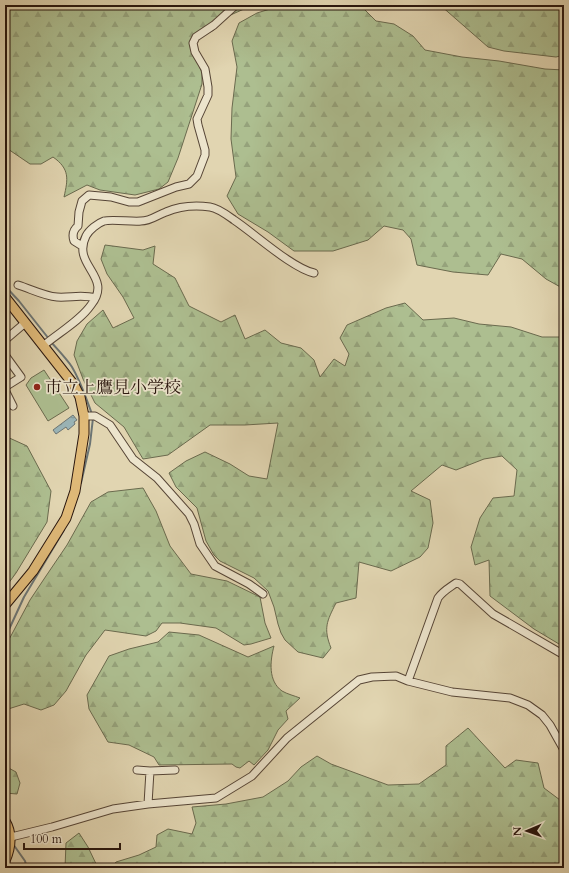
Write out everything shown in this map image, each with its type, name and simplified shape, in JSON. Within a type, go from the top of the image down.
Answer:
[{"type":"main road","points":[[5,297],[74,385],[80,397],[86,416],[75,492],[66,518],[33,570],[5,605]]},
{"type":"main road","points":[[5,821],[11,837],[9,851],[5,861]]},
{"type":"street","points":[[82,246],[74,241],[73,237],[78,226],[79,212],[82,201],[85,197],[93,195],[111,197],[129,202],[138,202],[176,187],[189,184],[197,176],[205,155],[197,119],[208,95],[208,87],[205,69],[194,52],[194,44],[196,37],[214,25],[236,5]]},
{"type":"street","points":[[44,345],[93,304],[97,293],[98,282],[93,272],[85,262],[82,254],[82,246],[86,234],[94,227],[105,221],[143,221],[150,220],[164,212],[180,208],[193,206],[212,207],[228,215],[300,267],[314,273]]},
{"type":"street","points":[[18,285],[48,296],[79,296],[95,298]]},
{"type":"street","points":[[5,339],[25,323]]},
{"type":"street","points":[[5,355],[21,377],[5,388],[14,406]]},
{"type":"street","points":[[86,416],[95,416],[110,425],[133,459],[157,478],[189,514],[194,524],[200,544],[215,566],[249,584],[263,594]]},
{"type":"street","points":[[408,682],[438,598],[443,591],[456,583],[460,584],[493,614],[564,654]]},
{"type":"street","points":[[11,837],[113,810],[148,804],[216,798],[252,776],[287,738],[359,680],[372,677],[385,675],[396,676],[408,682],[452,692],[510,698],[528,705],[542,715],[550,725],[564,750]]},
{"type":"street","points":[[137,770],[175,770]]},
{"type":"street","points":[[148,804],[150,771]]},
{"type":"green space","points":[[5,5],[253,5],[226,17],[214,30],[194,40],[196,58],[202,73],[202,84],[178,158],[168,182],[159,189],[135,195],[100,190],[87,185],[64,197],[67,180],[65,170],[59,161],[53,157],[41,164],[30,164],[5,147],[5,133],[7,129],[5,125]]},
{"type":"green space","points":[[283,5],[360,5],[376,21],[394,24],[413,36],[425,50],[545,69],[564,70],[564,289],[546,279],[522,259],[501,254],[488,275],[453,272],[417,265],[411,239],[403,230],[384,226],[368,240],[333,251],[294,251],[268,232],[238,214],[227,196],[236,177],[231,139],[232,108],[237,67],[232,41],[239,23],[257,13]]},
{"type":"green space","points":[[440,5],[564,5],[564,55],[556,57],[504,51],[488,47]]},
{"type":"green space","points":[[105,245],[143,250],[155,246],[153,264],[175,278],[189,306],[221,322],[235,315],[245,339],[265,330],[281,343],[301,348],[314,360],[320,377],[334,359],[345,366],[349,354],[340,338],[347,325],[386,308],[405,303],[423,320],[454,318],[479,324],[511,327],[542,337],[564,337],[564,647],[534,629],[490,596],[489,560],[475,565],[471,547],[480,518],[493,498],[514,496],[517,470],[502,456],[484,459],[456,470],[442,465],[411,491],[430,500],[433,523],[428,548],[420,557],[391,571],[359,562],[356,598],[336,603],[328,620],[327,635],[331,648],[323,658],[298,652],[285,640],[281,633],[268,591],[254,578],[220,561],[214,555],[206,541],[197,508],[176,487],[169,473],[186,461],[205,452],[230,464],[249,476],[267,479],[278,423],[210,425],[168,455],[143,459],[124,427],[95,403],[83,379],[74,355],[77,341],[87,324],[103,310],[113,328],[134,318],[123,297],[107,274],[101,259]]},
{"type":"green space","points":[[44,370],[69,408],[48,421],[26,385],[31,378]]},
{"type":"green space","points":[[5,436],[27,446],[51,491],[47,522],[16,573],[5,588]]},
{"type":"green space","points":[[143,488],[156,511],[170,546],[191,574],[227,581],[260,597],[265,623],[271,638],[244,645],[216,628],[180,623],[162,623],[156,631],[146,636],[105,630],[86,655],[66,691],[54,705],[41,710],[24,704],[5,710],[5,647],[30,600],[67,545],[91,502],[108,492]]},
{"type":"green space","points":[[169,632],[199,635],[248,657],[274,646],[271,670],[274,682],[282,691],[300,698],[286,711],[288,719],[278,730],[268,750],[254,765],[249,761],[240,768],[232,764],[159,765],[154,757],[129,745],[108,742],[89,709],[87,695],[109,656],[129,649],[158,642]]},
{"type":"green space","points":[[468,728],[505,768],[516,760],[538,763],[544,788],[564,803],[564,868],[111,868],[116,862],[139,855],[156,847],[157,835],[168,829],[192,834],[196,823],[192,807],[226,804],[263,797],[288,781],[301,767],[317,756],[331,764],[388,785],[419,784],[446,765],[446,746]]},
{"type":"green space","points":[[5,766],[16,772],[20,783],[17,794],[5,793]]},
{"type":"green space","points":[[79,833],[88,847],[98,868],[65,868],[66,843]]},
{"type":"water","points":[[73,415],[77,420],[74,422],[75,424],[68,430],[66,427],[56,434],[53,430]]},
{"type":"waterway","points":[[5,286],[49,339]]},
{"type":"waterway","points":[[51,342],[72,367],[81,384],[92,414]]},
{"type":"waterway","points":[[81,483],[90,444],[93,418]]},
{"type":"waterway","points":[[5,638],[24,597],[64,530]]},
{"type":"waterway","points":[[13,844],[25,861],[27,868]]},
{"type":"place","name":"市立上鷹見小学校","points":[[37,387]]}]
